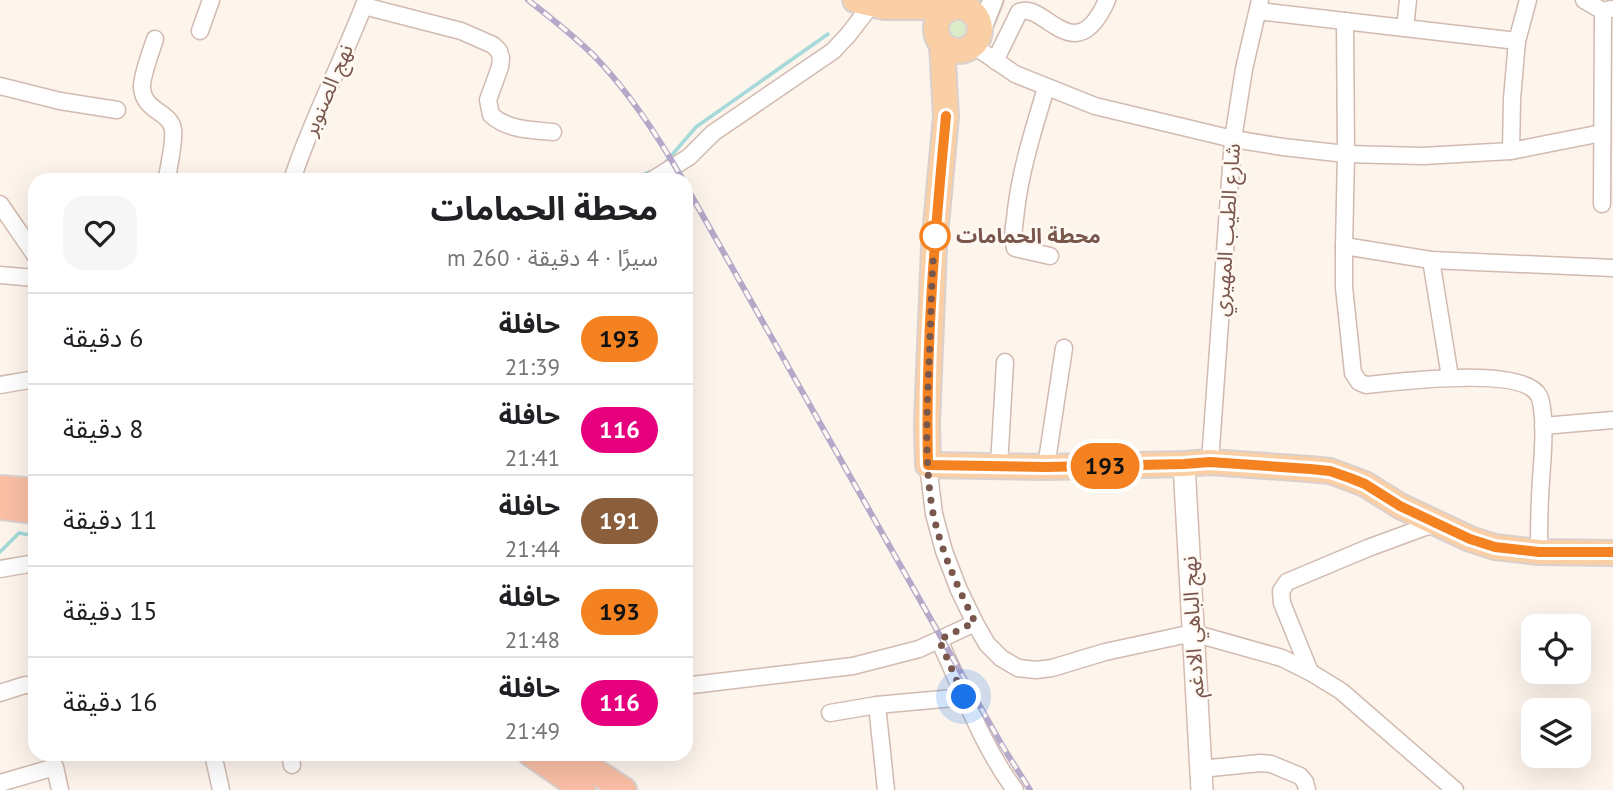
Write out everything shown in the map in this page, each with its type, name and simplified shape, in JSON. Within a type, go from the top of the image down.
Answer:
[{"type":"highway","points":[[0,488],[28,490]]},
{"type":"highway","points":[[0,507],[28,510]]},
{"type":"highway","points":[[541,761],[583,790]]},
{"type":"highway","points":[[580,761],[624,790]]},
{"type":"main road","points":[[871,4],[939,40],[949,50],[958,51],[974,42]]},
{"type":"main road","points":[[871,4],[959,4],[968,8],[980,21],[946,116]]},
{"type":"main road","points":[[959,4],[944,11],[938,18],[936,27],[946,116],[934,247],[927,423],[928,465],[1046,467],[1210,462],[1330,471],[1365,484],[1400,506],[1470,539],[1495,547],[1539,552],[1613,552]]},
{"type":"main road","name":"نهج الباهي الادغم","points":[[1184,464],[1201,779]]},
{"type":"street","points":[[200,31],[211,0]]},
{"type":"street","points":[[993,0],[974,42],[1015,74],[1095,106],[1233,139],[1346,155],[1423,156],[1511,151],[1602,133]]},
{"type":"street","points":[[995,61],[1023,8],[1030,8],[1072,32],[1088,28],[1095,22],[1107,0]]},
{"type":"street","points":[[1405,27],[1408,0]]},
{"type":"street","points":[[1511,151],[1517,41],[1528,0]]},
{"type":"street","points":[[1584,0],[1608,10],[1602,133],[1602,204]]},
{"type":"street","points":[[365,3],[461,31],[494,45],[501,58],[488,100],[491,115],[512,127],[553,132]]},
{"type":"street","name":"نهج الصنوبر","points":[[295,173],[317,113],[336,75],[365,3]]},
{"type":"street","points":[[663,173],[689,157],[713,133],[833,51],[871,4]]},
{"type":"street","points":[[1259,5],[1345,20],[1517,41]]},
{"type":"street","name":"شارع الطيب المهيري","points":[[1210,462],[1233,139],[1244,69],[1259,5]]},
{"type":"street","points":[[1345,20],[1344,287],[1351,366],[1355,378],[1366,385],[1471,377],[1503,380],[1534,389],[1539,396],[1544,455],[1539,552]]},
{"type":"street","points":[[155,39],[142,87],[148,104],[170,121],[173,131],[168,173]]},
{"type":"street","points":[[0,86],[61,101],[117,110]]},
{"type":"street","points":[[1046,88],[1019,189],[1013,240],[1016,248],[1050,256]]},
{"type":"street","points":[[0,204],[28,245]]},
{"type":"street","points":[[1344,246],[1431,260],[1613,268]]},
{"type":"street","points":[[1431,260],[1450,377]]},
{"type":"street","points":[[0,275],[28,277]]},
{"type":"street","points":[[1046,467],[1064,348]]},
{"type":"street","points":[[999,466],[1005,362]]},
{"type":"street","points":[[0,385],[28,380]]},
{"type":"street","points":[[1543,426],[1613,420]]},
{"type":"street","points":[[928,465],[933,514],[944,551],[975,622],[987,644],[1000,658],[1017,668],[1052,668],[1105,652],[1193,632],[1282,658],[1310,672],[1341,691],[1455,790]]},
{"type":"street","points":[[1310,672],[1282,603],[1282,591],[1287,582],[1436,523]]},
{"type":"street","points":[[0,569],[28,564]]},
{"type":"street","points":[[693,685],[853,666],[904,654],[975,622]]},
{"type":"street","points":[[939,640],[985,743],[1015,790]]},
{"type":"street","points":[[0,693],[28,685]]},
{"type":"street","points":[[830,713],[877,705],[964,697]]},
{"type":"street","points":[[877,705],[886,790]]},
{"type":"street","points":[[0,783],[54,761],[60,790]]},
{"type":"street","points":[[215,761],[221,790]]},
{"type":"street","points":[[1201,779],[1260,762],[1300,776],[1307,790]]},
{"type":"green space","points":[[960,14],[970,18],[974,28],[970,38],[960,42],[950,38],[946,28],[950,18]]},
{"type":"waterway","points":[[665,163],[696,127],[828,34]]},
{"type":"waterway","points":[[0,552],[19,533],[28,535]]},
{"type":"railway","points":[[528,0],[598,60],[644,118],[679,173]]},
{"type":"railway","points":[[693,198],[1003,747],[1030,790]]},
{"type":"bus line","name":"193","points":[[946,116],[934,247],[927,423],[928,465],[1046,467],[1210,462],[1330,471],[1365,484],[1400,506],[1470,539],[1495,547],[1539,552],[1613,552]]},
{"type":"place","name":"محطة الحمامات","points":[[935,236]]},
{"type":"route","points":[[935,236],[927,423],[930,489],[933,514],[944,551],[975,622],[939,640],[964,697]]}]
